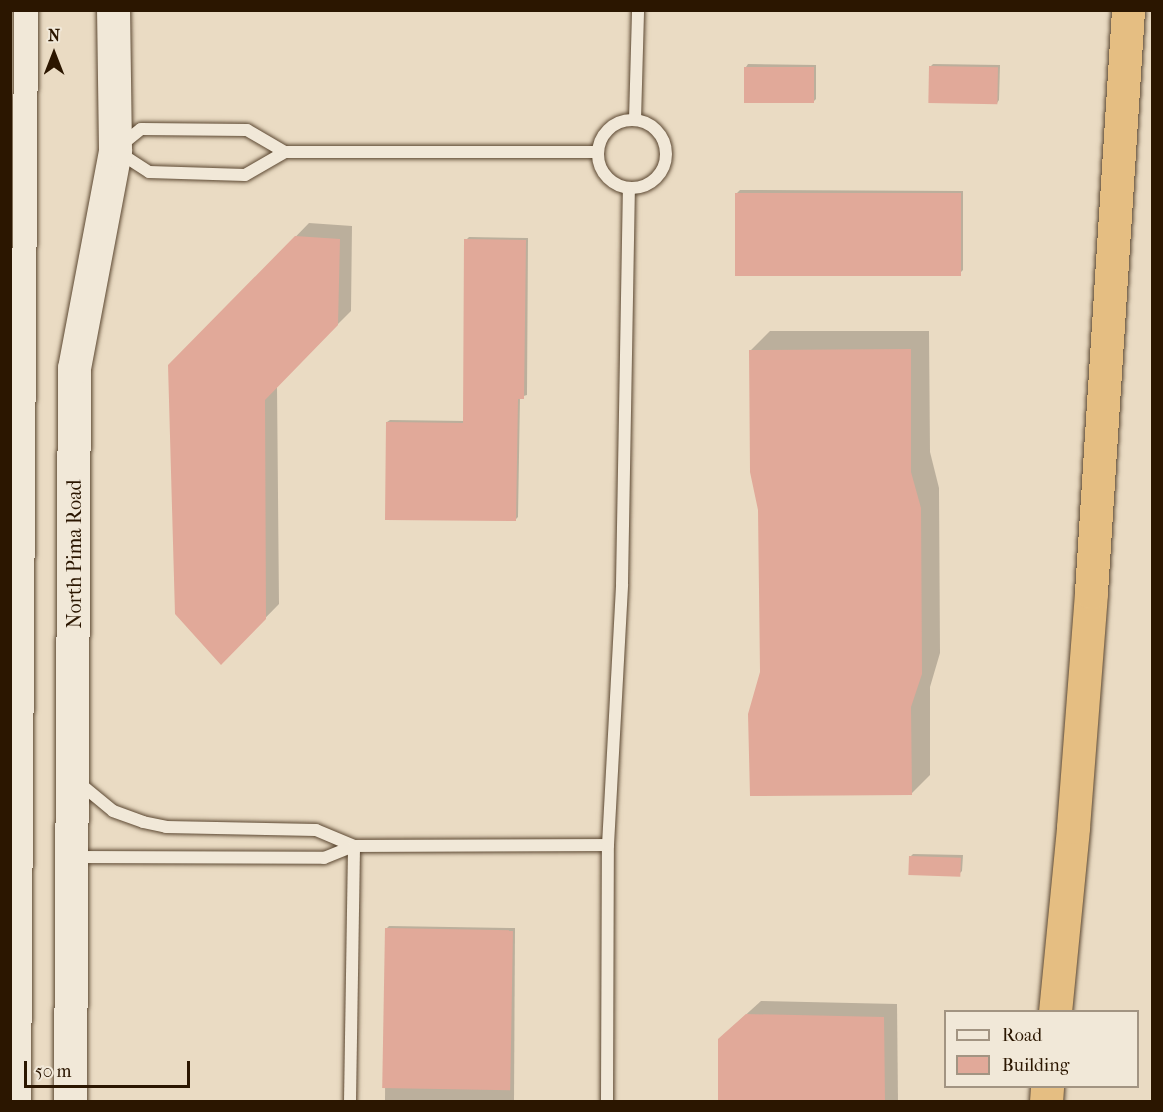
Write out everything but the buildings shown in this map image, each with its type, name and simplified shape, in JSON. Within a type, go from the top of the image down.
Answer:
[{"type":"highway","points":[[1055,1010],[1073,827],[1092,580],[1128,10]]},
{"type":"main road","name":"North Pima Road","points":[[70,1101],[74,778],[74,368],[115,150],[113,10]]},
{"type":"street","points":[[19,1101],[15,893],[17,330],[18,188],[26,10]]},
{"type":"lane","points":[[635,120],[639,10]]},
{"type":"lane","points":[[635,120],[655,128],[666,146],[667,157],[659,177],[640,188],[629,189],[609,181],[598,163],[597,152],[600,141],[614,125],[635,120]]},
{"type":"lane","points":[[285,152],[247,130],[141,129],[115,150],[148,172],[245,175],[285,152],[597,152]]},
{"type":"lane","points":[[607,1101],[608,845],[622,584],[629,189]]},
{"type":"lane","points":[[74,778],[113,811],[143,822],[166,827],[316,830],[354,846]]},
{"type":"lane","points":[[72,857],[324,858],[354,846],[608,845]]},
{"type":"lane","points":[[350,1101],[354,846]]}]
